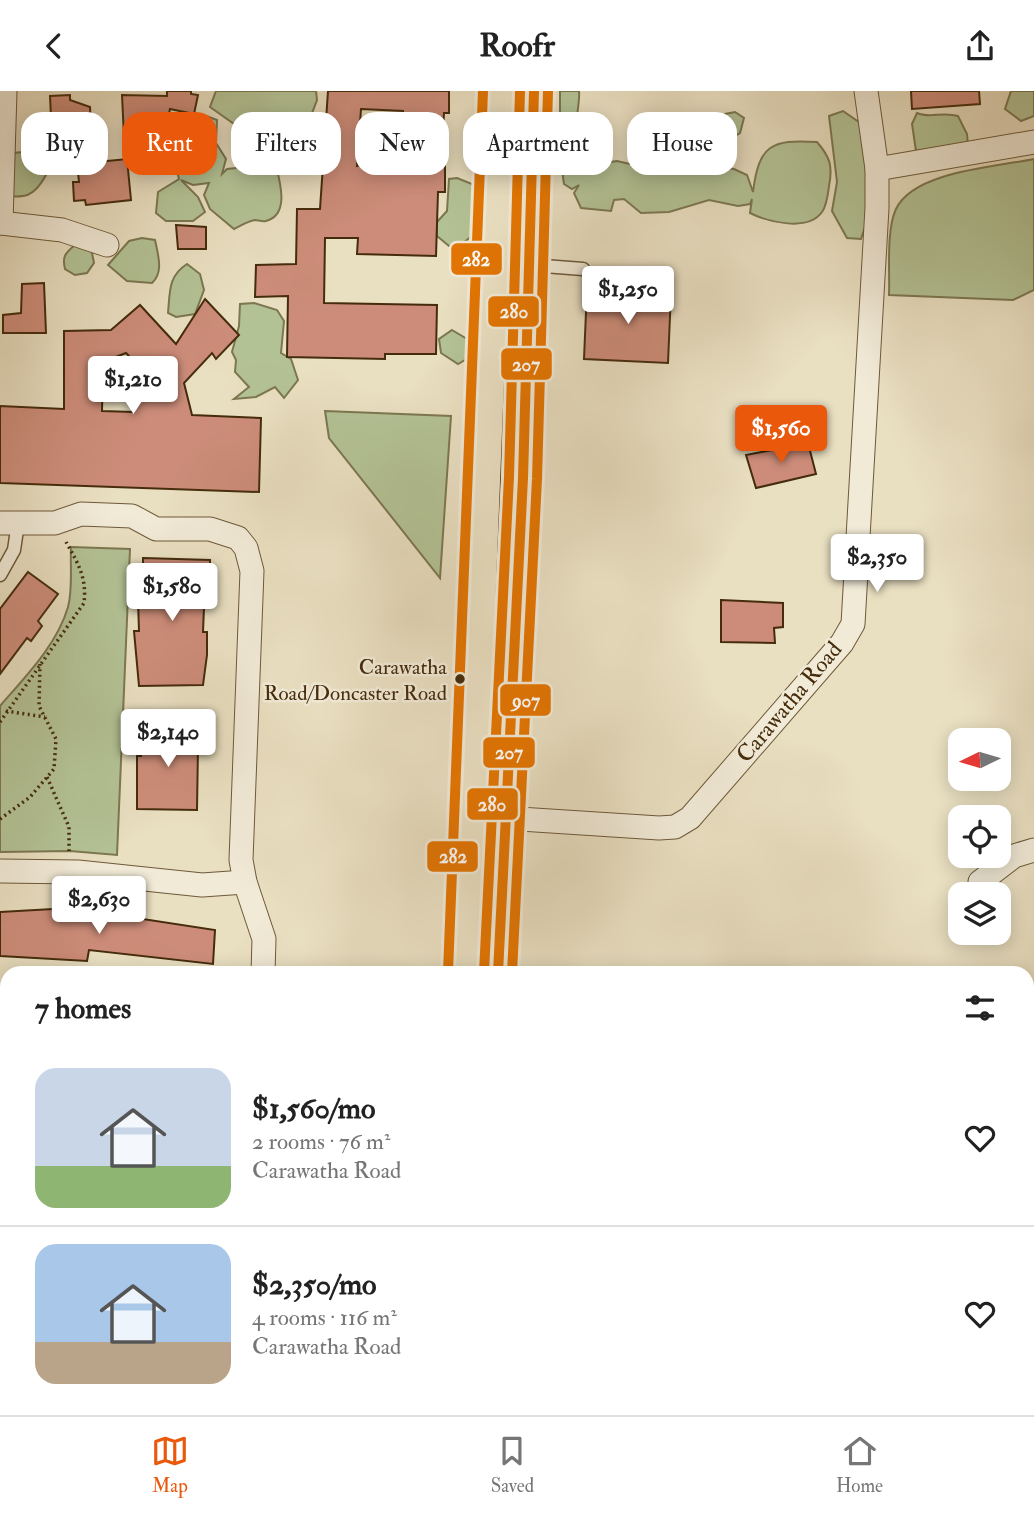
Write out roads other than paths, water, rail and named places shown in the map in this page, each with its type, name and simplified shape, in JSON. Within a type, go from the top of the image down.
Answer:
[{"type":"main road","points":[[497,91],[492,263],[487,817],[498,966]]},
{"type":"main road","points":[[464,966],[487,817],[523,478],[534,91]]},
{"type":"street","points":[[5,91],[1,223],[62,230],[107,245]]},
{"type":"street","name":"Carawatha Road","points":[[487,817],[675,827],[691,818],[842,643],[853,624],[877,169],[866,91]]},
{"type":"street","points":[[877,169],[1034,142]]},
{"type":"street","points":[[9,523],[55,523],[81,514],[132,516],[156,529],[226,532],[238,538],[246,548],[252,571],[241,860],[244,881],[264,939],[262,966]]},
{"type":"street","points":[[981,882],[1014,856],[1034,850]]},
{"type":"street","points":[[0,871],[69,872],[202,885],[244,881]]},
{"type":"lane","points":[[492,263],[583,269]]},
{"type":"lane","points":[[0,575],[14,550],[9,523]]},
{"type":"place","name":"Carawatha Road/Doncaster Road","points":[[460,679]]}]
